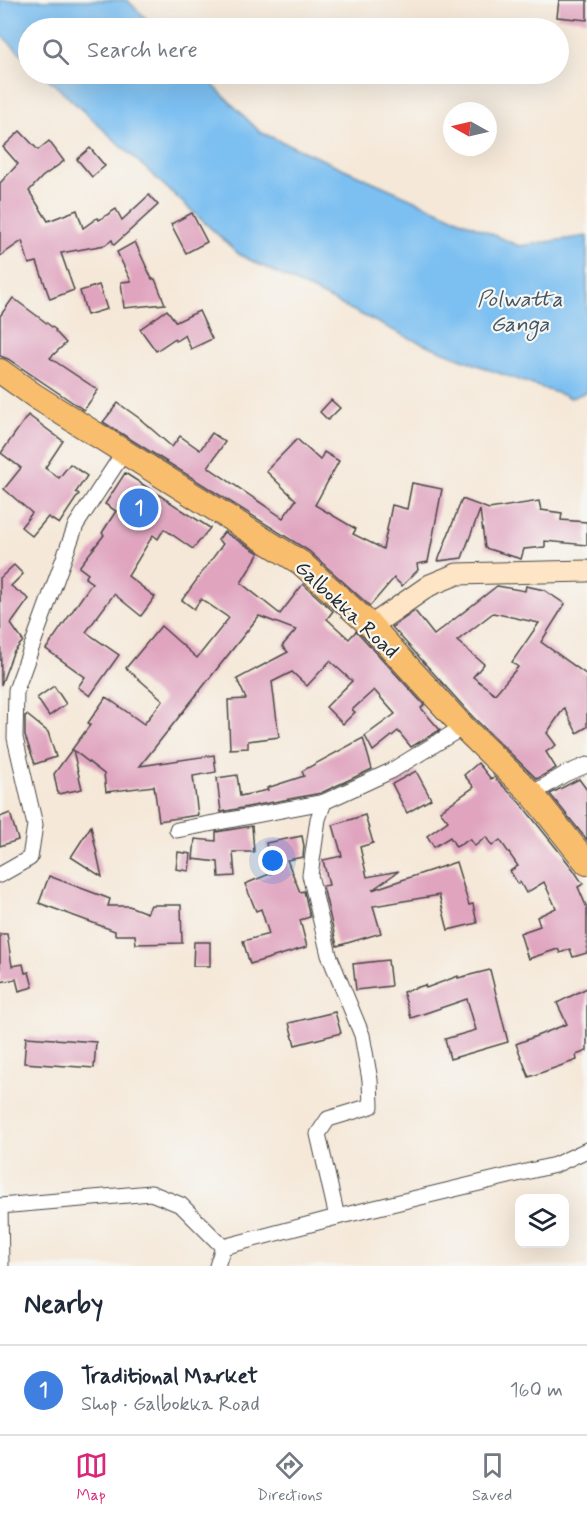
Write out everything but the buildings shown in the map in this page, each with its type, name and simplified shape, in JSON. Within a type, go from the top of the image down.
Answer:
[{"type":"main road","name":"Galbokka Road","points":[[0,371],[35,396],[301,563],[371,626],[463,727],[532,794],[587,862]]},
{"type":"main road","points":[[371,626],[430,585],[457,574],[587,571]]},
{"type":"street","points":[[0,875],[30,858],[35,825],[15,738],[16,690],[76,525],[124,452]]},
{"type":"street","points":[[177,830],[324,802],[391,771],[463,727]]},
{"type":"street","points":[[532,794],[565,774],[587,765]]},
{"type":"street","points":[[324,802],[318,819],[310,875],[329,955],[362,1035],[370,1080],[371,1106],[328,1119],[318,1134],[337,1217]]},
{"type":"street","points":[[223,1247],[555,1165],[587,1150]]},
{"type":"street","points":[[1,1266],[0,1206],[151,1193],[181,1205],[223,1247]]},
{"type":"street","points":[[217,1266],[223,1247]]},
{"type":"water","points":[[0,0],[127,0],[146,18],[18,18],[18,51],[0,34]]},
{"type":"water","name":"Polwatta Ganga","points":[[54,84],[212,84],[260,132],[519,246],[587,236],[587,392],[571,398],[490,370],[409,338],[240,255]]},
{"type":"place","name":"Traditional Market","points":[[139,508]]}]
